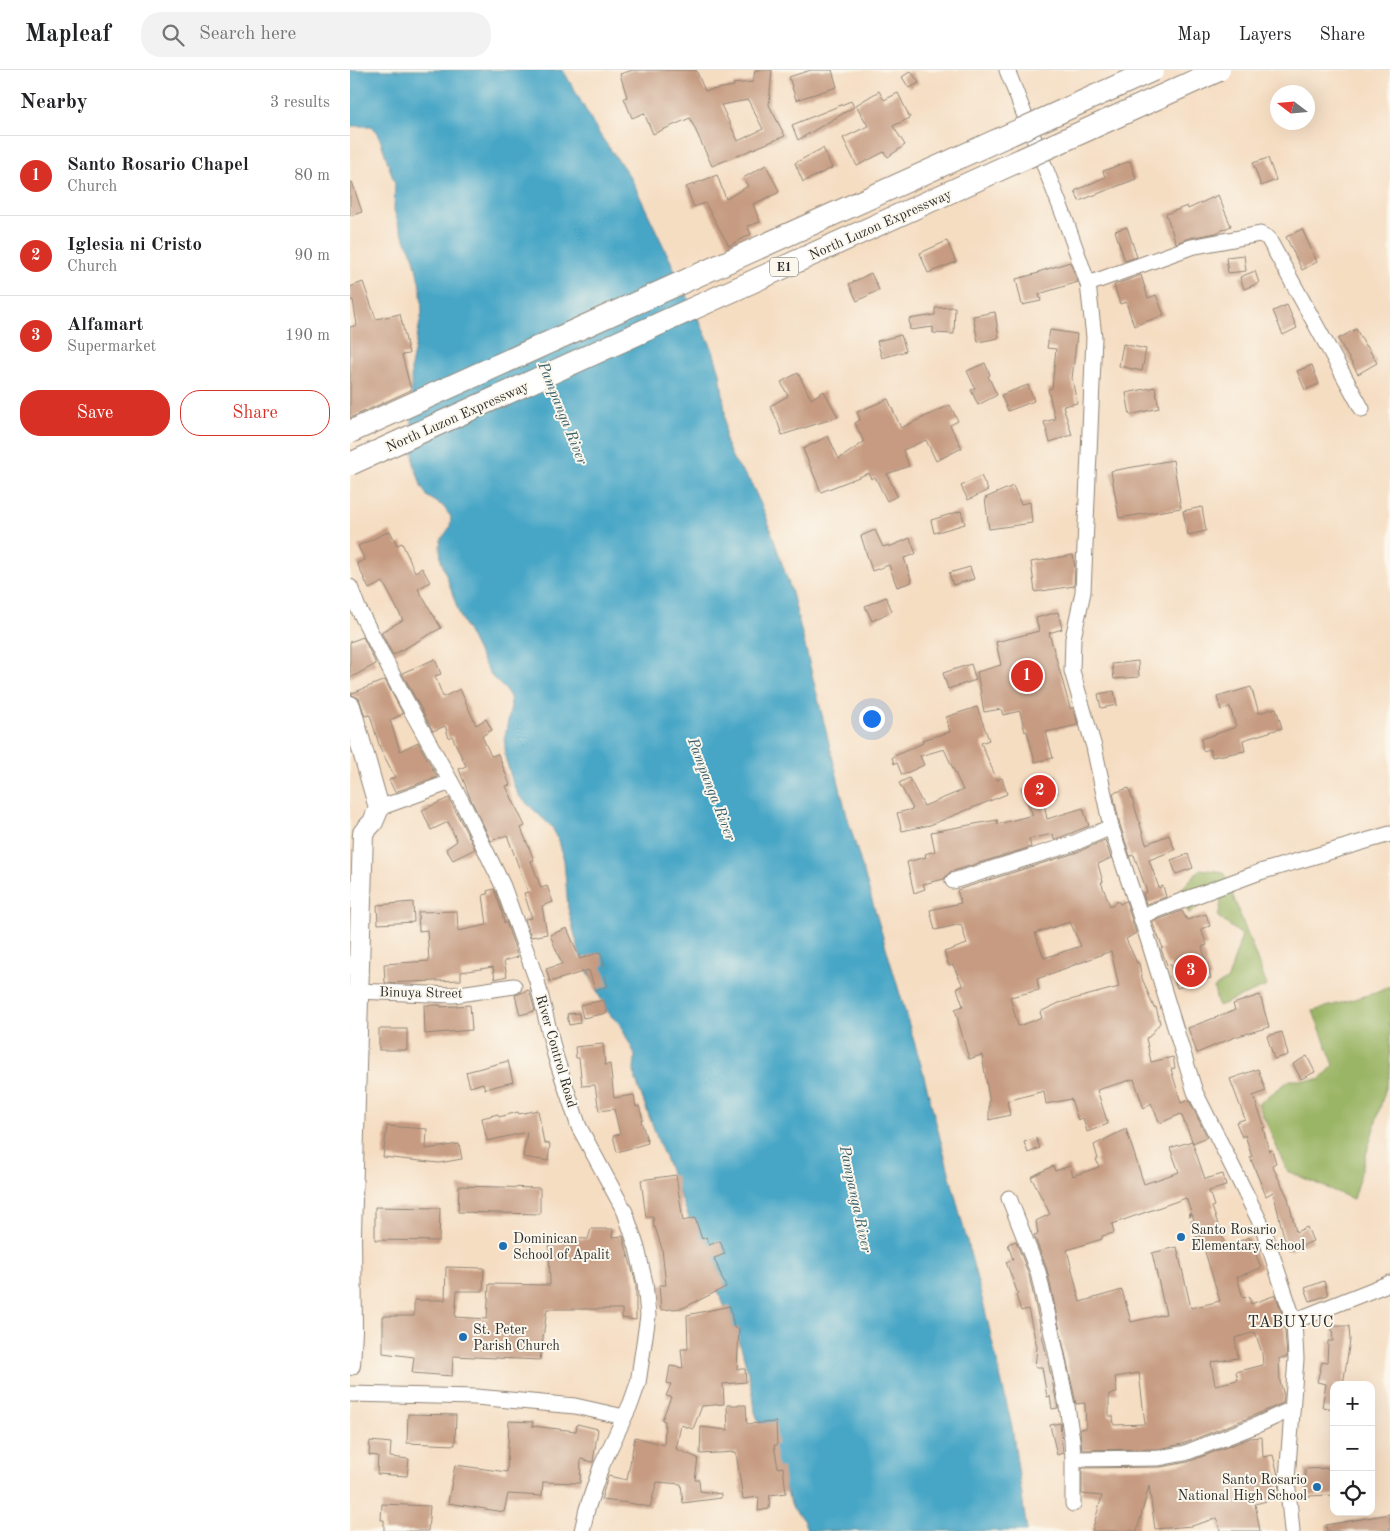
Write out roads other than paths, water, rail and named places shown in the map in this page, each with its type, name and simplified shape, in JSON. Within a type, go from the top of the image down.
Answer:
[{"type":"highway","name":"North Luzon Expressway","points":[[350,432],[1153,70]]},
{"type":"highway","name":"North Luzon Expressway","points":[[350,464],[1219,70]]},
{"type":"main road","points":[[350,706],[379,808],[373,822],[356,834],[357,991],[350,1365]]},
{"type":"street","points":[[1007,70],[1064,216],[1088,284],[1094,337],[1083,592],[1073,638],[1072,671],[1094,746],[1111,827],[1141,916],[1195,1092],[1263,1228],[1294,1321],[1296,1359],[1287,1479],[1292,1531]]},
{"type":"street","points":[[1038,150],[1209,70]]},
{"type":"street","points":[[1088,284],[1190,247],[1260,234],[1268,238],[1362,409]]},
{"type":"street","name":"River Control Road","points":[[350,587],[358,608],[451,782],[503,886],[537,981],[555,1055],[579,1127],[625,1212],[638,1248],[645,1283],[648,1316],[638,1383],[631,1403],[601,1467],[582,1531]]},
{"type":"street","points":[[379,808],[451,782]]},
{"type":"street","points":[[953,881],[1072,844],[1111,827]]},
{"type":"street","points":[[1141,916],[1260,872],[1390,834]]},
{"type":"street","name":"Binuya Street","points":[[357,991],[452,995],[514,986]]},
{"type":"street","points":[[1009,1198],[1038,1272],[1067,1406],[1073,1459],[1073,1504]]},
{"type":"street","points":[[1294,1321],[1390,1283]]},
{"type":"street","points":[[350,1394],[476,1398],[575,1406],[624,1417]]},
{"type":"street","points":[[1073,1459],[1159,1458],[1186,1453],[1257,1426],[1292,1409]]},
{"type":"water","name":"Pampanga River","points":[[350,70],[563,70],[600,135],[631,178],[712,348],[720,373],[725,411],[725,441],[733,459],[751,483],[765,513],[792,593],[847,816],[921,1065],[985,1310],[1012,1427],[1027,1531],[808,1531],[803,1520],[793,1508],[755,1412],[753,1393],[742,1350],[635,1078],[635,1056],[633,1050],[619,1023],[604,1006],[579,952],[568,908],[564,860],[559,841],[552,827],[519,796],[513,784],[505,756],[505,736],[511,706],[510,697],[505,689],[493,678],[483,662],[460,616],[441,560],[441,540],[450,527],[451,517],[443,506],[428,497],[422,488],[414,464],[411,367],[422,312],[421,291],[414,258],[399,226],[394,210],[395,184],[378,133],[372,126],[350,126]]},
{"type":"place","name":"Santo Rosario Chapel","points":[[1027,676]]},
{"type":"place","name":"Iglesia ni Cristo","points":[[1040,791]]},
{"type":"place","name":"Alfamart","points":[[1191,971]]},
{"type":"place","name":"Santo Rosario Elementary School","points":[[1181,1237]]},
{"type":"place","name":"Dominican School of Apalit","points":[[503,1246]]},
{"type":"place","name":"St. Peter Parish Church","points":[[463,1337]]},
{"type":"place","name":"Santo Rosario National High School","points":[[1317,1487]]},
{"type":"district","name":"TABUYUC","points":[[1291,1321]]}]
